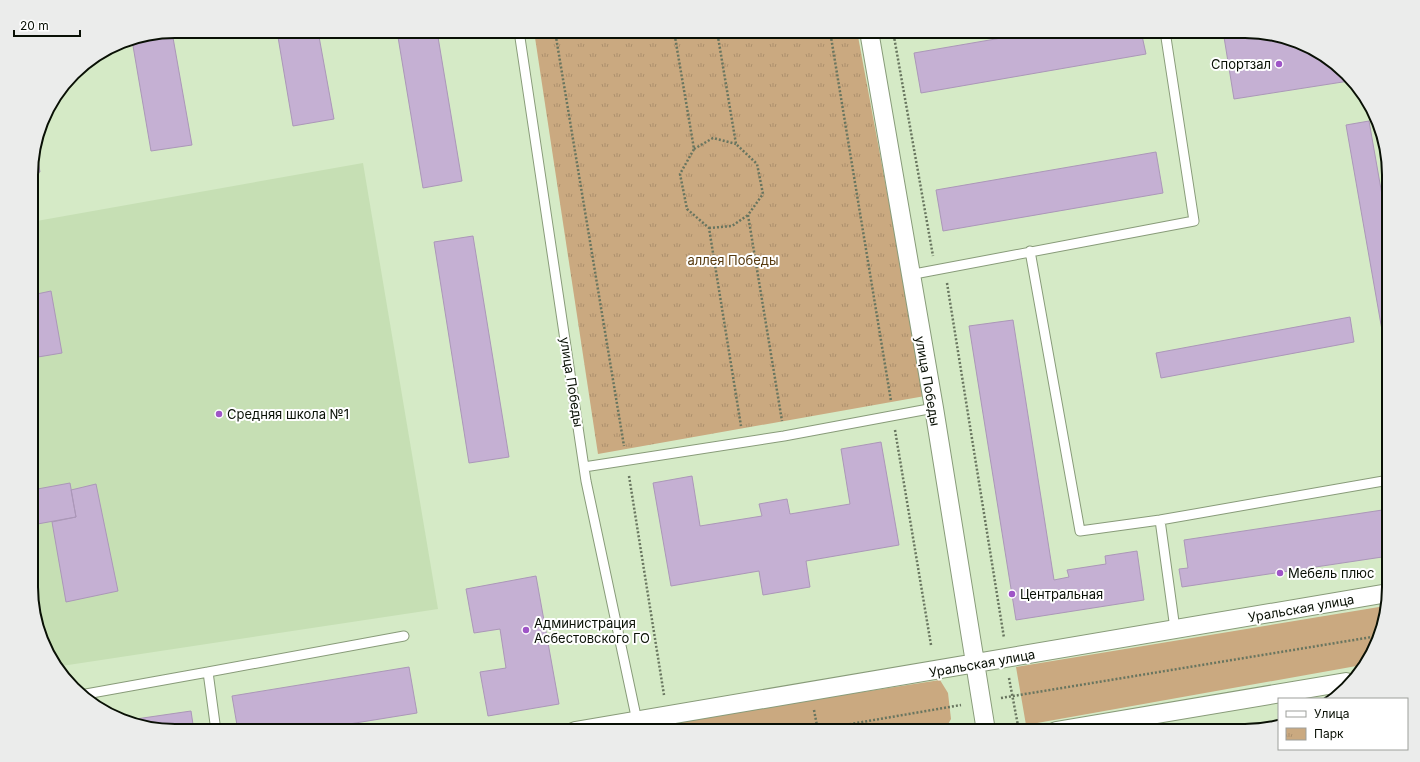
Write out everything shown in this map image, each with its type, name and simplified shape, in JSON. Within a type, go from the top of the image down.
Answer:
[{"type":"street","name":"улица Победы","points":[[870,38],[909,275],[934,408],[985,724]]},
{"type":"street","name":"Уральская улица","points":[[649,724],[1006,658],[1382,594]]},
{"type":"street","points":[[1097,724],[1342,683]]},
{"type":"lane","name":"улица Победы","points":[[520,38],[584,467],[638,724]]},
{"type":"lane","points":[[909,275],[1194,221],[1166,38]]},
{"type":"lane","points":[[1030,251],[1080,531],[1160,520],[1382,481]]},
{"type":"lane","points":[[584,467],[784,436],[934,408]]},
{"type":"lane","points":[[1160,520],[1176,629]]},
{"type":"lane","points":[[89,693],[404,636]]},
{"type":"lane","points":[[208,672],[215,724]]},
{"type":"path","points":[[556,38],[664,695]]},
{"type":"path","points":[[675,38],[694,149]]},
{"type":"path","points":[[718,38],[736,144]]},
{"type":"path","points":[[831,38],[931,645]]},
{"type":"path","points":[[894,38],[940,269],[1018,724]]},
{"type":"path","points":[[709,228],[732,226],[748,215],[763,194],[757,164],[736,144],[713,138],[694,149],[680,174],[687,209],[709,228],[744,442]]},
{"type":"path","points":[[748,215],[784,436]]},
{"type":"path","points":[[850,724],[1372,637]]},
{"type":"shaded area","name":"Средняя школа №1","points":[[363,163],[438,609],[63,666],[48,639],[39,605],[38,221]]},
{"type":"green space","name":"аллея Победы","points":[[535,38],[858,38],[925,396],[598,454]]},
{"type":"green space","points":[[1381,607],[1375,631],[1368,647],[1357,666],[1032,724],[1026,724],[1016,667]]},
{"type":"green space","points":[[940,680],[948,693],[951,719],[948,724],[672,724],[674,721]]},
{"type":"building","points":[[173,38],[192,145],[151,151],[133,45]]},
{"type":"building","points":[[278,38],[319,38],[334,119],[293,126]]},
{"type":"building","points":[[398,38],[438,38],[462,181],[423,188]]},
{"type":"building","points":[[1001,38],[1143,38],[1146,54],[921,93],[914,53]]},
{"type":"building","name":"Спортзал","points":[[1224,38],[1254,38],[1289,45],[1321,61],[1345,82],[1234,99]]},
{"type":"building","points":[[1369,121],[1382,195],[1382,330],[1346,125]]},
{"type":"building","points":[[1156,152],[1163,193],[943,231],[936,190]]},
{"type":"building","points":[[38,163],[40,172],[38,172]]},
{"type":"building","points":[[473,236],[509,457],[469,463],[434,242]]},
{"type":"building","points":[[51,291],[62,353],[38,357],[38,294]]},
{"type":"building","points":[[1350,317],[1354,342],[1161,378],[1156,353]]},
{"type":"building","points":[[1013,320],[1054,580],[1069,577],[1067,570],[1106,564],[1105,556],[1137,551],[1144,600],[1016,620],[969,326]]},
{"type":"building","points":[[881,442],[899,545],[806,561],[810,587],[763,595],[759,571],[671,586],[653,483],[692,476],[700,526],[762,516],[759,504],[787,499],[790,514],[850,504],[841,449]]},
{"type":"building","points":[[70,483],[76,517],[38,524],[38,489]]},
{"type":"building","points":[[96,484],[118,591],[66,602],[52,522],[76,517],[71,490]]},
{"type":"building","points":[[1382,510],[1382,557],[1182,587],[1179,569],[1188,568],[1184,540]]},
{"type":"building","points":[[536,576],[559,704],[488,716],[480,672],[506,668],[500,629],[474,633],[466,589]]},
{"type":"building","points":[[409,667],[417,713],[349,724],[237,724],[232,696]]},
{"type":"building","points":[[191,711],[193,724],[157,723],[138,719]]},
{"type":"place","name":"Спортзал","points":[[1279,64]]},
{"type":"place","name":"Средняя школа №1","points":[[219,414]]},
{"type":"place","name":"Мебель плюс","points":[[1280,573]]},
{"type":"place","name":"Центральная","points":[[1012,594]]},
{"type":"place","name":"Администрация Асбестовского ГО","points":[[526,630]]}]
